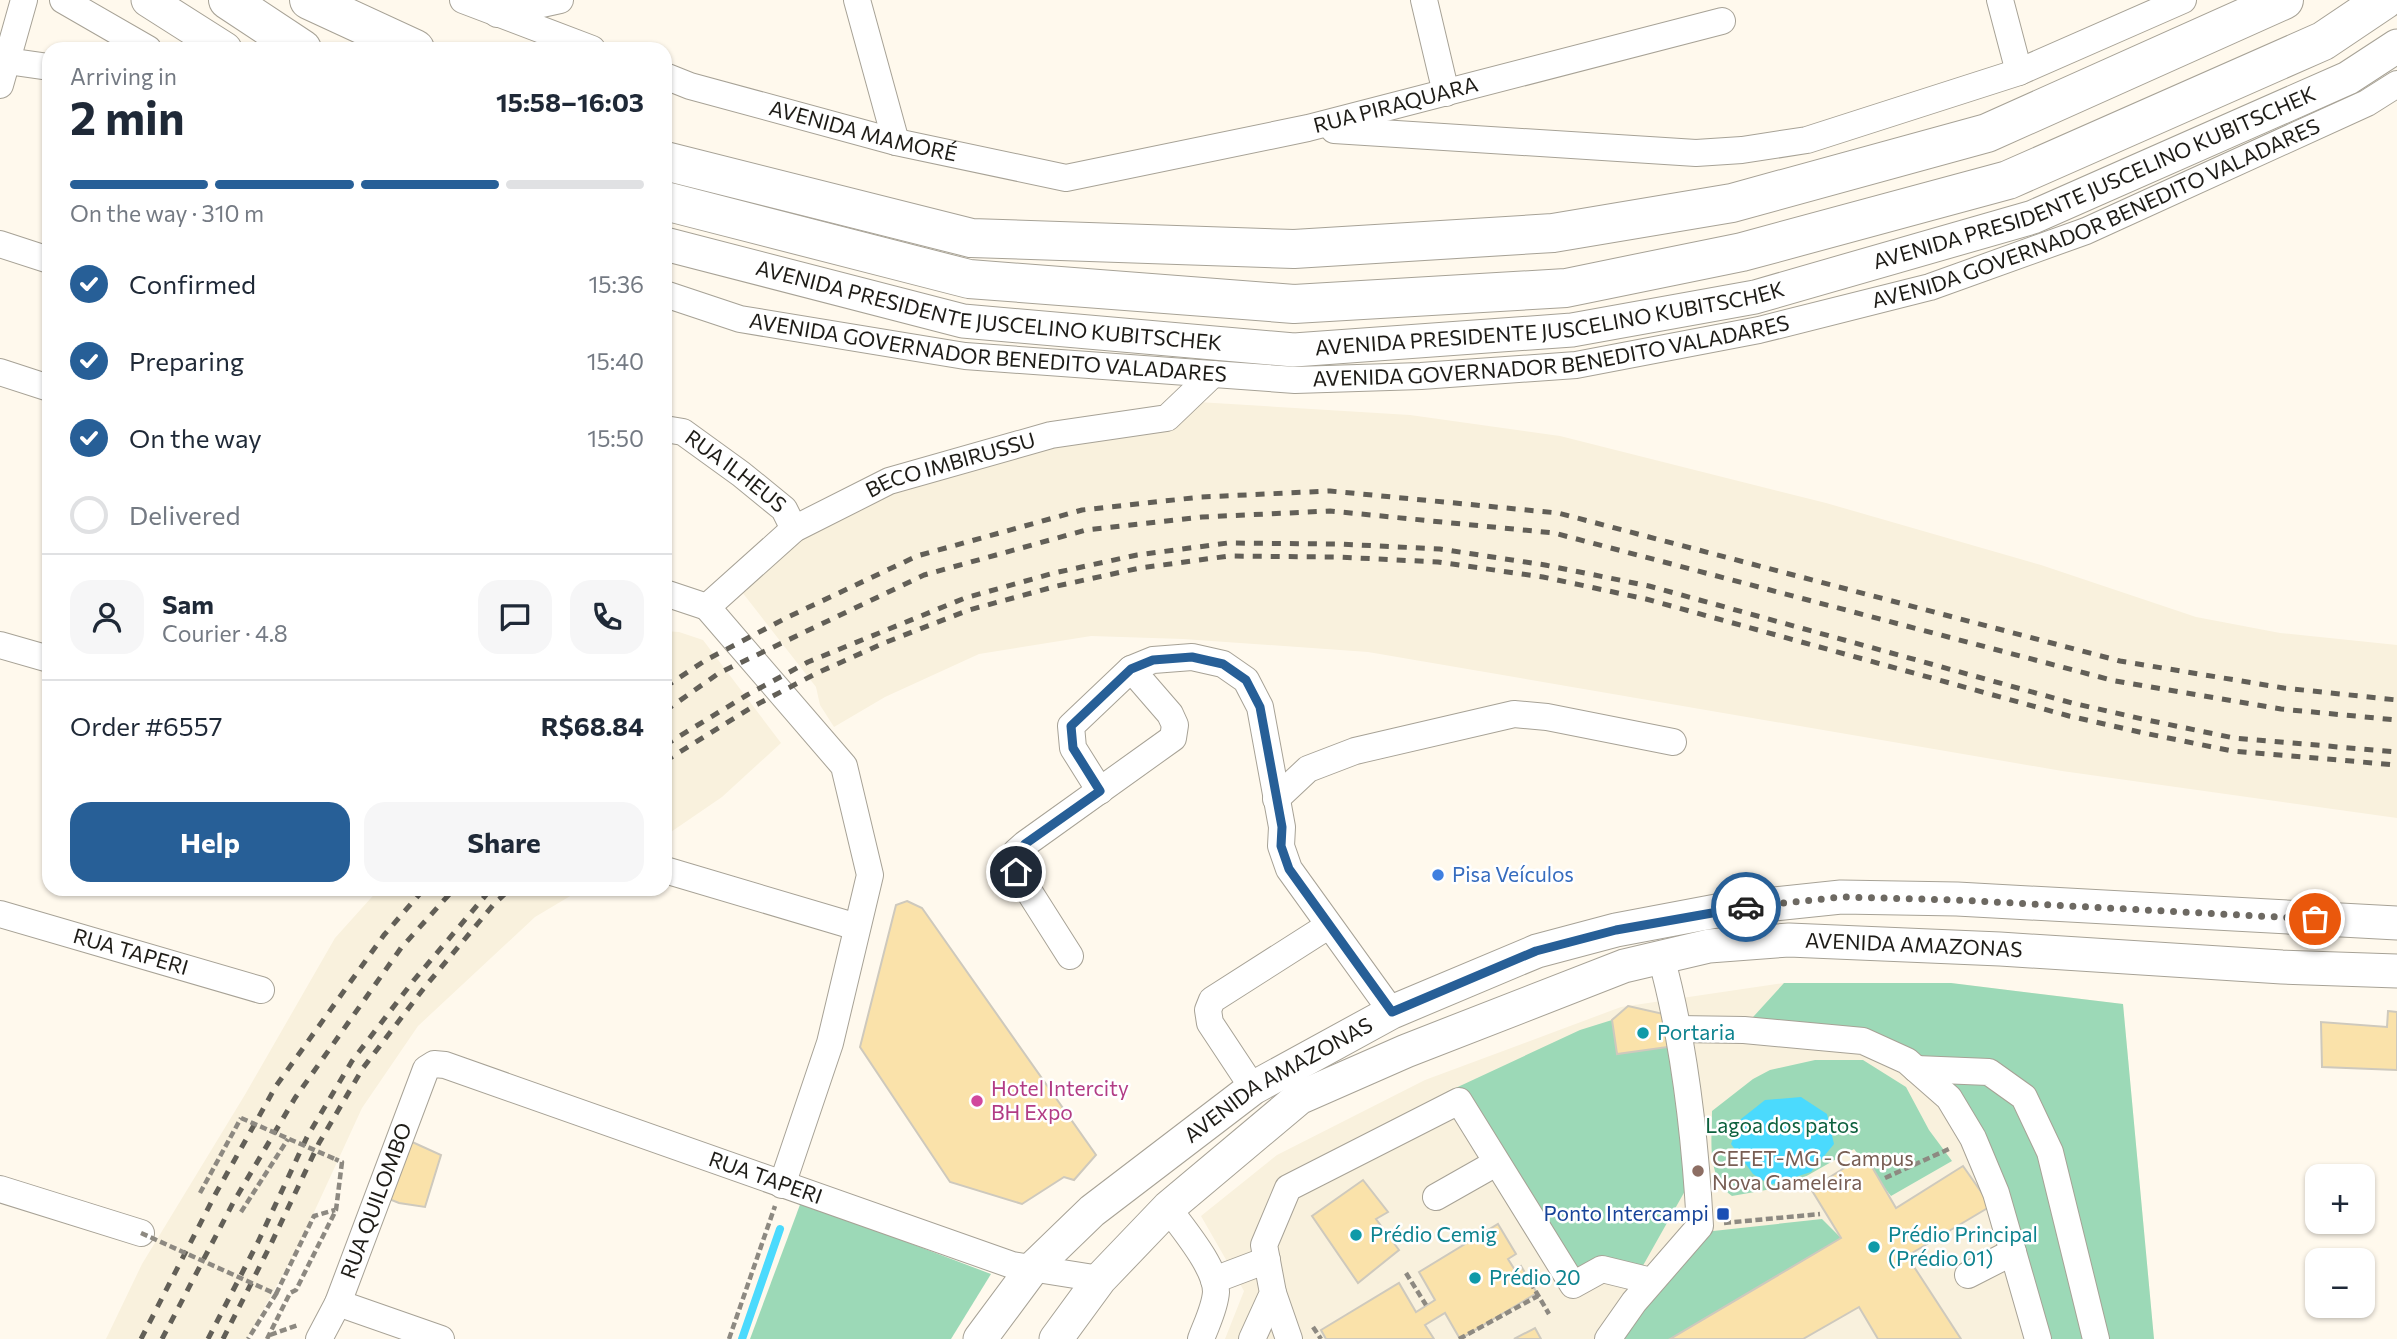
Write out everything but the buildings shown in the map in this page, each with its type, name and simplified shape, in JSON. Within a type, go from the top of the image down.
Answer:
[{"type":"highway","points":[[228,0],[291,42]]},
{"type":"highway","points":[[309,0],[400,42]]},
{"type":"highway","points":[[672,163],[971,237],[1294,250],[1553,233],[1732,203],[1987,133],[2284,0]]},
{"type":"highway","name":"AVENIDA PRESIDENTE JUSCELINO KUBITSCHEK","points":[[672,203],[969,279],[1294,304],[1566,288],[1742,251],[2008,180],[2323,41],[2384,0]]},
{"type":"main road","points":[[148,0],[214,42]]},
{"type":"main road","name":"AVENIDA PRESIDENTE JUSCELINO KUBITSCHEK","points":[[672,246],[962,321],[1294,350],[1572,330],[1755,297],[2033,217],[2348,78],[2397,46]]},
{"type":"main road","name":"AVENIDA AMAZONAS","points":[[980,1339],[1032,1269],[1092,1211],[1253,1088],[1392,1012],[1536,951],[1605,933],[1727,909],[1842,897],[1957,900],[2397,923]]},
{"type":"main road","name":"AVENIDA AMAZONAS","points":[[1056,1339],[1100,1279],[1168,1208],[1299,1098],[1406,1051],[1613,970],[1709,946],[1789,940],[2397,971]]},
{"type":"street","points":[[24,0],[2,70],[42,67]]},
{"type":"street","points":[[63,0],[136,42]]},
{"type":"street","points":[[463,0],[573,42]]},
{"type":"street","points":[[497,14],[560,0]]},
{"type":"street","points":[[857,0],[896,142]]},
{"type":"street","points":[[1424,0],[1446,93]]},
{"type":"street","points":[[2000,0],[2019,72]]},
{"type":"street","points":[[1308,128],[1696,153],[1742,150],[1807,140],[2019,72],[2183,0]]},
{"type":"street","name":"RUA PIRAQUARA","points":[[1066,178],[1308,128],[1722,21]]},
{"type":"street","name":"AVENIDA MAMORÉ","points":[[672,79],[896,142],[1066,178]]},
{"type":"street","name":"AVENIDA GOVERNADOR BENEDITO VALADARES","points":[[672,296],[740,319],[965,356],[1295,380],[1421,376],[1576,365],[1773,326],[1930,287],[2085,231],[2367,103],[2397,84]]},
{"type":"street","points":[[0,244],[42,258]]},
{"type":"street","points":[[0,372],[42,386]]},
{"type":"street","name":"BECO IMBIRUSSU","points":[[707,607],[794,529],[890,481],[1051,435],[1167,418],[1213,374]]},
{"type":"street","name":"RUA ILHEUS","points":[[672,430],[683,432],[741,474],[784,509],[794,529]]},
{"type":"street","points":[[672,595],[707,607],[844,766],[870,876],[830,1043],[782,1185]]},
{"type":"street","points":[[0,645],[42,658]]},
{"type":"street","points":[[1100,791],[1073,748],[1071,726],[1131,669],[1153,660],[1192,657],[1223,664],[1246,680],[1260,707],[1282,827],[1281,846],[1289,869],[1392,1012]]},
{"type":"street","points":[[1070,956],[1011,863],[1025,844],[1173,738],[1175,725],[1170,714],[1131,669]]},
{"type":"street","points":[[1276,799],[1308,769],[1355,751],[1514,714],[1547,717],[1673,742]]},
{"type":"street","points":[[672,872],[858,928]]},
{"type":"street","name":"RUA TAPERI","points":[[0,914],[261,990]]},
{"type":"street","points":[[1253,1088],[1210,1023],[1208,1010],[1212,1000],[1328,926]]},
{"type":"street","points":[[1608,1339],[1651,1281],[1700,1226],[1697,1165],[1678,1030],[1661,957]]},
{"type":"street","points":[[1678,1030],[1744,1030],[1863,1041],[1907,1061],[1949,1098],[1973,1138],[1996,1193],[2038,1339]]},
{"type":"street","name":"RUA TAPERI","points":[[434,1064],[445,1065],[1004,1262],[1100,1279]]},
{"type":"street","name":"RUA QUILOMBO","points":[[319,1339],[338,1303],[426,1069],[434,1064]]},
{"type":"street","points":[[1916,1069],[1989,1072],[2024,1097],[2050,1152],[2096,1339]]},
{"type":"street","points":[[1289,1339],[1273,1293],[1264,1245],[1288,1188],[1459,1101],[1573,1285],[1602,1269],[1651,1281]]},
{"type":"street","points":[[1436,1197],[1496,1163]]},
{"type":"street","points":[[0,1189],[141,1233]]},
{"type":"street","points":[[1168,1208],[1204,1259],[1214,1280],[1215,1300],[1200,1339]]},
{"type":"street","points":[[1968,1275],[2013,1252]]},
{"type":"street","points":[[1214,1280],[1267,1260]]},
{"type":"street","points":[[1252,1339],[1273,1293]]},
{"type":"street","points":[[338,1303],[441,1339]]},
{"type":"path","points":[[200,1193],[240,1118],[342,1163],[336,1210],[296,1290],[290,1293],[267,1339]]},
{"type":"path","points":[[1885,1178],[1973,1138]]},
{"type":"path","points":[[241,1212],[288,1139]]},
{"type":"path","points":[[729,1339],[782,1185]]},
{"type":"path","points":[[248,1339],[276,1294],[314,1216],[336,1210]]},
{"type":"path","points":[[1700,1226],[1820,1214]]},
{"type":"path","points":[[141,1233],[276,1294]]},
{"type":"path","points":[[1406,1273],[1426,1305]]},
{"type":"path","points":[[1525,1273],[1549,1314]]},
{"type":"path","points":[[1459,1339],[1538,1296]]},
{"type":"path","points":[[1312,1326],[1321,1339]]},
{"type":"shaded area","points":[[1198,402],[1410,415],[1560,436],[1826,503],[2041,565],[2196,617],[2280,633],[2397,645],[2397,818],[2062,771],[1368,652],[1183,639],[1091,636],[979,654],[885,697],[834,727],[820,705],[816,687],[742,592],[784,542],[877,495]]},
{"type":"shaded area","points":[[672,632],[703,640],[781,743],[722,797],[672,831]]},
{"type":"shaded area","points":[[373,896],[570,896],[535,917],[418,1026],[362,1108],[298,1247],[247,1339],[106,1339],[142,1264],[246,1093],[335,938]]},
{"type":"shaded area","name":"CEFET-MG - Campus Nova Gameleira","points":[[1784,983],[1951,983],[2123,1004],[2154,1339],[1225,1339],[1244,1291],[1201,1216],[1277,1155],[1425,1080],[1621,1007]]},
{"type":"green space","points":[[1784,983],[1951,983],[2123,1004],[2154,1339],[2037,1339],[1973,1138],[1909,1059],[1744,1027]]},
{"type":"green space","points":[[1612,1020],[1618,1054],[1675,1046],[1690,1182],[1636,1278],[1573,1285],[1496,1163],[1447,1092],[1580,1030]]},
{"type":"green space","name":"Lagoa dos patos","points":[[1815,1060],[1863,1060],[1906,1087],[1929,1130],[1952,1161],[1891,1196],[1854,1149],[1789,1186],[1732,1196],[1718,1179],[1714,1168],[1711,1146],[1712,1111],[1753,1079],[1770,1070]]},
{"type":"green space","points":[[801,1202],[991,1274],[951,1339],[750,1339]]},
{"type":"green space","points":[[1822,1219],[1841,1238],[1670,1339],[1619,1339],[1704,1232]]},
{"type":"water","points":[[1801,1097],[1827,1114],[1834,1144],[1811,1172],[1770,1185],[1753,1174],[1731,1144],[1741,1119],[1765,1100]]},
{"type":"waterway","points":[[742,1339],[780,1229]]},
{"type":"railway","points":[[672,682],[706,660],[788,617],[917,556],[1082,510],[1201,497],[1330,491],[1558,513],[2120,661],[2284,688],[2397,700]]},
{"type":"railway","points":[[672,706],[719,673],[924,575],[1086,530],[1202,517],[1330,511],[1554,533],[2115,681],[2281,709],[2397,720]]},
{"type":"railway","points":[[672,741],[808,662],[965,598],[1054,573],[1137,555],[1228,543],[1338,544],[1440,549],[1545,565],[1649,586],[2072,703],[2147,720],[2234,738],[2397,752]]},
{"type":"railway","points":[[672,757],[754,706],[815,674],[884,643],[969,610],[1057,586],[1140,568],[1229,556],[1338,557],[1438,562],[1543,577],[1646,599],[2069,716],[2144,733],[2232,751],[2397,765]]},
{"type":"railway","points":[[141,1339],[216,1193],[276,1086],[384,935],[418,896]]},
{"type":"railway","points":[[162,1339],[233,1203],[295,1098],[401,948],[448,896]]},
{"type":"railway","points":[[208,1339],[258,1242],[307,1137],[352,1061],[414,980],[485,896]]},
{"type":"railway","points":[[223,1339],[319,1143],[363,1068],[424,988],[503,896]]},
{"type":"way so far","points":[[1746,907],[1842,897],[1957,900],[2315,919]]},
{"type":"place","name":"Pisa Veículos","points":[[1438,875]]},
{"type":"place","name":"Portaria","points":[[1643,1033]]},
{"type":"place","name":"Hotel Intercity BH Expo","points":[[977,1101]]},
{"type":"place","name":"CEFET-MG - Campus Nova Gameleira","points":[[1698,1171]]},
{"type":"place","name":"Ponto Intercampi","points":[[1723,1214]]},
{"type":"place","name":"Prédio Cemig","points":[[1356,1235]]},
{"type":"place","name":"Prédio Principal (Prédio 01)","points":[[1874,1247]]},
{"type":"place","name":"Prédio 20","points":[[1475,1278]]},
{"type":"route","points":[[1016,872],[1011,863],[1016,852],[1100,791],[1073,748],[1071,726],[1131,669],[1153,660],[1192,657],[1223,664],[1246,680],[1260,707],[1282,827],[1281,846],[1289,869],[1392,1012],[1536,951],[1616,930],[1746,907]]}]
